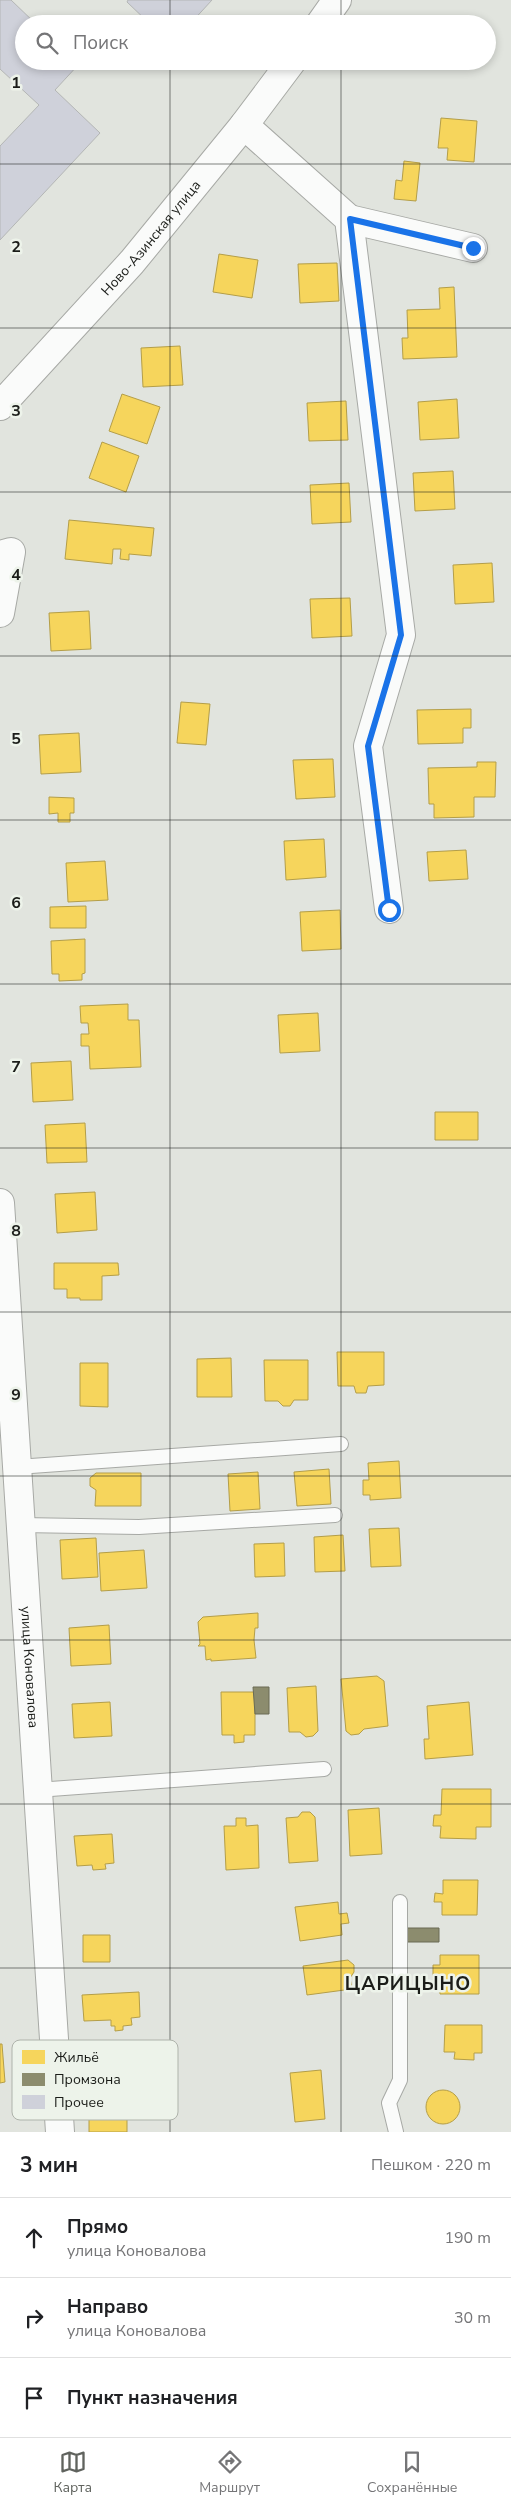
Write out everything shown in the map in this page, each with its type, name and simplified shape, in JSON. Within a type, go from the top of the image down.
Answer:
[{"type":"street","points":[[327,15],[338,0]]},
{"type":"street","name":"Ново-Азинская улица","points":[[0,406],[132,262],[244,124],[285,70]]},
{"type":"street","points":[[244,124],[350,219],[473,248]]},
{"type":"street","points":[[350,219],[401,635],[368,746],[389,910]]},
{"type":"street","points":[[0,556],[10,552],[0,613]]},
{"type":"street","name":"улица Коновалова","points":[[0,1202],[54,2040]]},
{"type":"lane","points":[[17,1467],[341,1444]]},
{"type":"lane","points":[[21,1524],[139,1527],[335,1515]]},
{"type":"lane","points":[[37,1790],[324,1769]]},
{"type":"lane","points":[[396,2132],[388,2103],[400,2080],[400,1902]]},
{"type":"building: Жильё","points":[[441,118],[477,121],[474,162],[447,160],[448,148],[438,148]]},
{"type":"building: Жильё","points":[[404,161],[420,163],[416,201],[394,199],[396,180],[402,181]]},
{"type":"building: Жильё","points":[[219,254],[258,260],[252,298],[213,292]]},
{"type":"building: Жильё","points":[[337,263],[339,301],[300,303],[298,264]]},
{"type":"building: Жильё","points":[[454,287],[457,357],[403,359],[402,338],[408,338],[407,310],[440,309],[439,288]]},
{"type":"building: Жильё","points":[[180,346],[183,385],[143,387],[141,348]]},
{"type":"building: Жильё","points":[[122,394],[160,407],[147,444],[109,431]]},
{"type":"building: Жильё","points":[[457,399],[459,438],[420,440],[418,402]]},
{"type":"building: Жильё","points":[[346,401],[348,440],[309,441],[307,403]]},
{"type":"building: Жильё","points":[[102,442],[139,456],[126,492],[89,478]]},
{"type":"building: Жильё","points":[[453,471],[455,509],[415,511],[413,473]]},
{"type":"building: Жильё","points":[[349,483],[351,522],[312,524],[310,485]]},
{"type":"building: Жильё","points":[[69,520],[154,528],[151,556],[129,554],[129,560],[120,559],[121,549],[113,549],[112,564],[65,559]]},
{"type":"building: Жильё","points":[[492,563],[494,602],[455,604],[453,565]]},
{"type":"building: Жильё","points":[[350,598],[352,636],[312,638],[310,599]]},
{"type":"building: Жильё","points":[[89,611],[91,649],[51,651],[49,613]]},
{"type":"building: Жильё","points":[[181,702],[210,704],[206,745],[177,743]]},
{"type":"building: Жильё","points":[[471,709],[471,728],[463,728],[463,743],[418,744],[417,710]]},
{"type":"building: Жильё","points":[[79,733],[81,772],[41,774],[39,735]]},
{"type":"building: Жильё","points":[[333,759],[335,797],[296,799],[293,760]]},
{"type":"building: Жильё","points":[[477,762],[496,762],[495,797],[474,797],[474,817],[434,818],[434,804],[429,804],[428,768],[477,767]]},
{"type":"building: Жильё","points":[[49,797],[74,798],[74,813],[70,813],[70,822],[58,822],[58,813],[49,814]]},
{"type":"building: Жильё","points":[[324,839],[326,877],[286,880],[284,841]]},
{"type":"building: Жильё","points":[[466,850],[468,879],[429,881],[427,852]]},
{"type":"building: Жильё","points":[[105,861],[108,900],[68,902],[66,863]]},
{"type":"building: Жильё","points":[[86,906],[86,928],[50,928],[50,907]]},
{"type":"building: Жильё","points":[[340,910],[341,949],[302,951],[300,912]]},
{"type":"building: Жильё","points":[[85,939],[85,973],[82,974],[82,980],[59,981],[59,974],[52,974],[51,941]]},
{"type":"building: Жильё","points":[[128,1004],[128,1020],[139,1020],[141,1067],[90,1069],[89,1046],[81,1046],[81,1034],[89,1034],[88,1023],[81,1023],[80,1006]]},
{"type":"building: Жильё","points":[[318,1013],[320,1051],[280,1053],[278,1015]]},
{"type":"building: Жильё","points":[[71,1061],[73,1100],[33,1102],[31,1063]]},
{"type":"building: Жильё","points":[[435,1112],[478,1112],[478,1140],[435,1140]]},
{"type":"building: Жильё","points":[[85,1123],[87,1162],[47,1163],[45,1125]]},
{"type":"building: Жильё","points":[[95,1192],[97,1230],[57,1233],[55,1194]]},
{"type":"building: Жильё","points":[[54,1263],[118,1263],[119,1275],[102,1276],[102,1300],[67,1298],[67,1289],[54,1289]]},
{"type":"building: Жильё","points":[[337,1352],[384,1352],[384,1385],[368,1386],[366,1393],[356,1393],[354,1386],[338,1386]]},
{"type":"building: Жильё","points":[[231,1358],[232,1397],[197,1397],[197,1359]]},
{"type":"building: Жильё","points":[[264,1360],[308,1360],[308,1400],[294,1400],[290,1406],[283,1406],[278,1401],[265,1401]]},
{"type":"building: Жильё","points":[[80,1363],[108,1363],[108,1407],[80,1406]]},
{"type":"building: Жильё","points":[[399,1461],[401,1498],[370,1500],[370,1495],[363,1495],[363,1480],[369,1480],[368,1463]]},
{"type":"building: Жильё","points":[[329,1469],[331,1504],[297,1506],[294,1472]]},
{"type":"building: Жильё","points":[[258,1472],[260,1509],[230,1511],[228,1474]]},
{"type":"building: Жильё","points":[[96,1473],[141,1473],[141,1506],[95,1506],[96,1490],[90,1486],[90,1478]]},
{"type":"building: Жильё","points":[[399,1528],[401,1566],[371,1567],[369,1529]]},
{"type":"building: Жильё","points":[[343,1535],[345,1571],[315,1572],[314,1537]]},
{"type":"building: Жильё","points":[[96,1538],[98,1577],[62,1579],[60,1540]]},
{"type":"building: Жильё","points":[[284,1543],[285,1576],[255,1577],[254,1544]]},
{"type":"building: Жильё","points":[[144,1550],[147,1588],[101,1591],[99,1553]]},
{"type":"building: Жильё","points":[[258,1613],[258,1628],[255,1628],[254,1640],[256,1658],[206,1660],[205,1646],[198,1646],[200,1644],[198,1622],[203,1617]]},
{"type":"building: Жильё","points":[[109,1625],[111,1664],[71,1666],[69,1628]]},
{"type":"building: Жильё","points":[[377,1676],[384,1681],[388,1726],[364,1729],[359,1734],[351,1735],[346,1731],[341,1679]]},
{"type":"building: Жильё","points":[[316,1686],[318,1731],[313,1736],[306,1737],[300,1732],[289,1732],[287,1688]]},
{"type":"building: Жильё","points":[[221,1692],[255,1692],[255,1735],[244,1735],[244,1742],[234,1743],[234,1735],[222,1735]]},
{"type":"building: Жильё","points":[[110,1702],[112,1736],[74,1738],[72,1704]]},
{"type":"building: Жильё","points":[[469,1702],[473,1755],[425,1759],[424,1739],[429,1739],[427,1706]]},
{"type":"building: Жильё","points":[[442,1789],[491,1789],[491,1827],[476,1827],[476,1839],[440,1838],[441,1826],[433,1826],[434,1815],[441,1815]]},
{"type":"building: Жильё","points":[[379,1808],[382,1854],[350,1856],[348,1810]]},
{"type":"building: Жильё","points":[[302,1812],[310,1812],[315,1817],[318,1861],[289,1863],[286,1818],[298,1817]]},
{"type":"building: Жильё","points":[[236,1818],[246,1818],[246,1826],[258,1825],[259,1868],[226,1870],[224,1826],[236,1826]]},
{"type":"building: Жильё","points":[[112,1834],[114,1863],[105,1864],[106,1869],[93,1870],[92,1865],[77,1866],[74,1836]]},
{"type":"building: Жильё","points":[[443,1880],[478,1880],[477,1915],[442,1915],[442,1902],[434,1902],[435,1893],[443,1894]]},
{"type":"building: Жильё","points":[[338,1902],[339,1914],[347,1913],[349,1923],[341,1924],[342,1935],[300,1941],[295,1907]]},
{"type":"building: Жильё","points":[[83,1935],[110,1935],[110,1962],[83,1962]]},
{"type":"building: Жильё","points":[[440,1955],[479,1955],[479,1994],[440,1994],[440,1986],[433,1986],[433,1965],[440,1965]]},
{"type":"building: Жильё","points":[[348,1960],[354,1965],[354,1972],[350,1978],[352,1989],[307,1995],[303,1966]]},
{"type":"building: Жильё","points":[[139,1992],[140,2017],[131,2018],[132,2025],[123,2026],[123,2030],[115,2031],[115,2026],[111,2026],[111,2020],[84,2021],[82,1995]]},
{"type":"building: Жильё","points":[[445,2025],[482,2025],[482,2053],[474,2053],[474,2060],[454,2059],[455,2052],[444,2052]]},
{"type":"building: Жильё","points":[[0,2044],[2,2044],[5,2082],[0,2083]]},
{"type":"building: Жильё","points":[[321,2070],[325,2119],[295,2122],[290,2073]]},
{"type":"building: Жильё","points":[[443,2090],[455,2095],[460,2107],[455,2119],[443,2124],[431,2119],[426,2107],[431,2095]]},
{"type":"building: Жильё","points":[[89,2120],[127,2120],[127,2132],[89,2132]]},
{"type":"building: Промзона","points":[[253,1687],[269,1687],[269,1714],[255,1714]]},
{"type":"building: Промзона","points":[[407,1928],[439,1928],[439,1942],[407,1942]]},
{"type":"building: Прочее","points":[[0,0],[11,0],[27,15],[15,15],[15,70],[73,70],[55,90],[100,133],[0,240],[0,146],[39,105],[0,69]]},
{"type":"building: Прочее","points":[[128,0],[212,0],[198,15],[141,15],[127,2]]},
{"type":"district","name":"ЦАРИЦЫНО","points":[[408,1983]]},
{"type":"route","points":[[389,910],[368,746],[401,635],[350,219],[473,248]]}]
